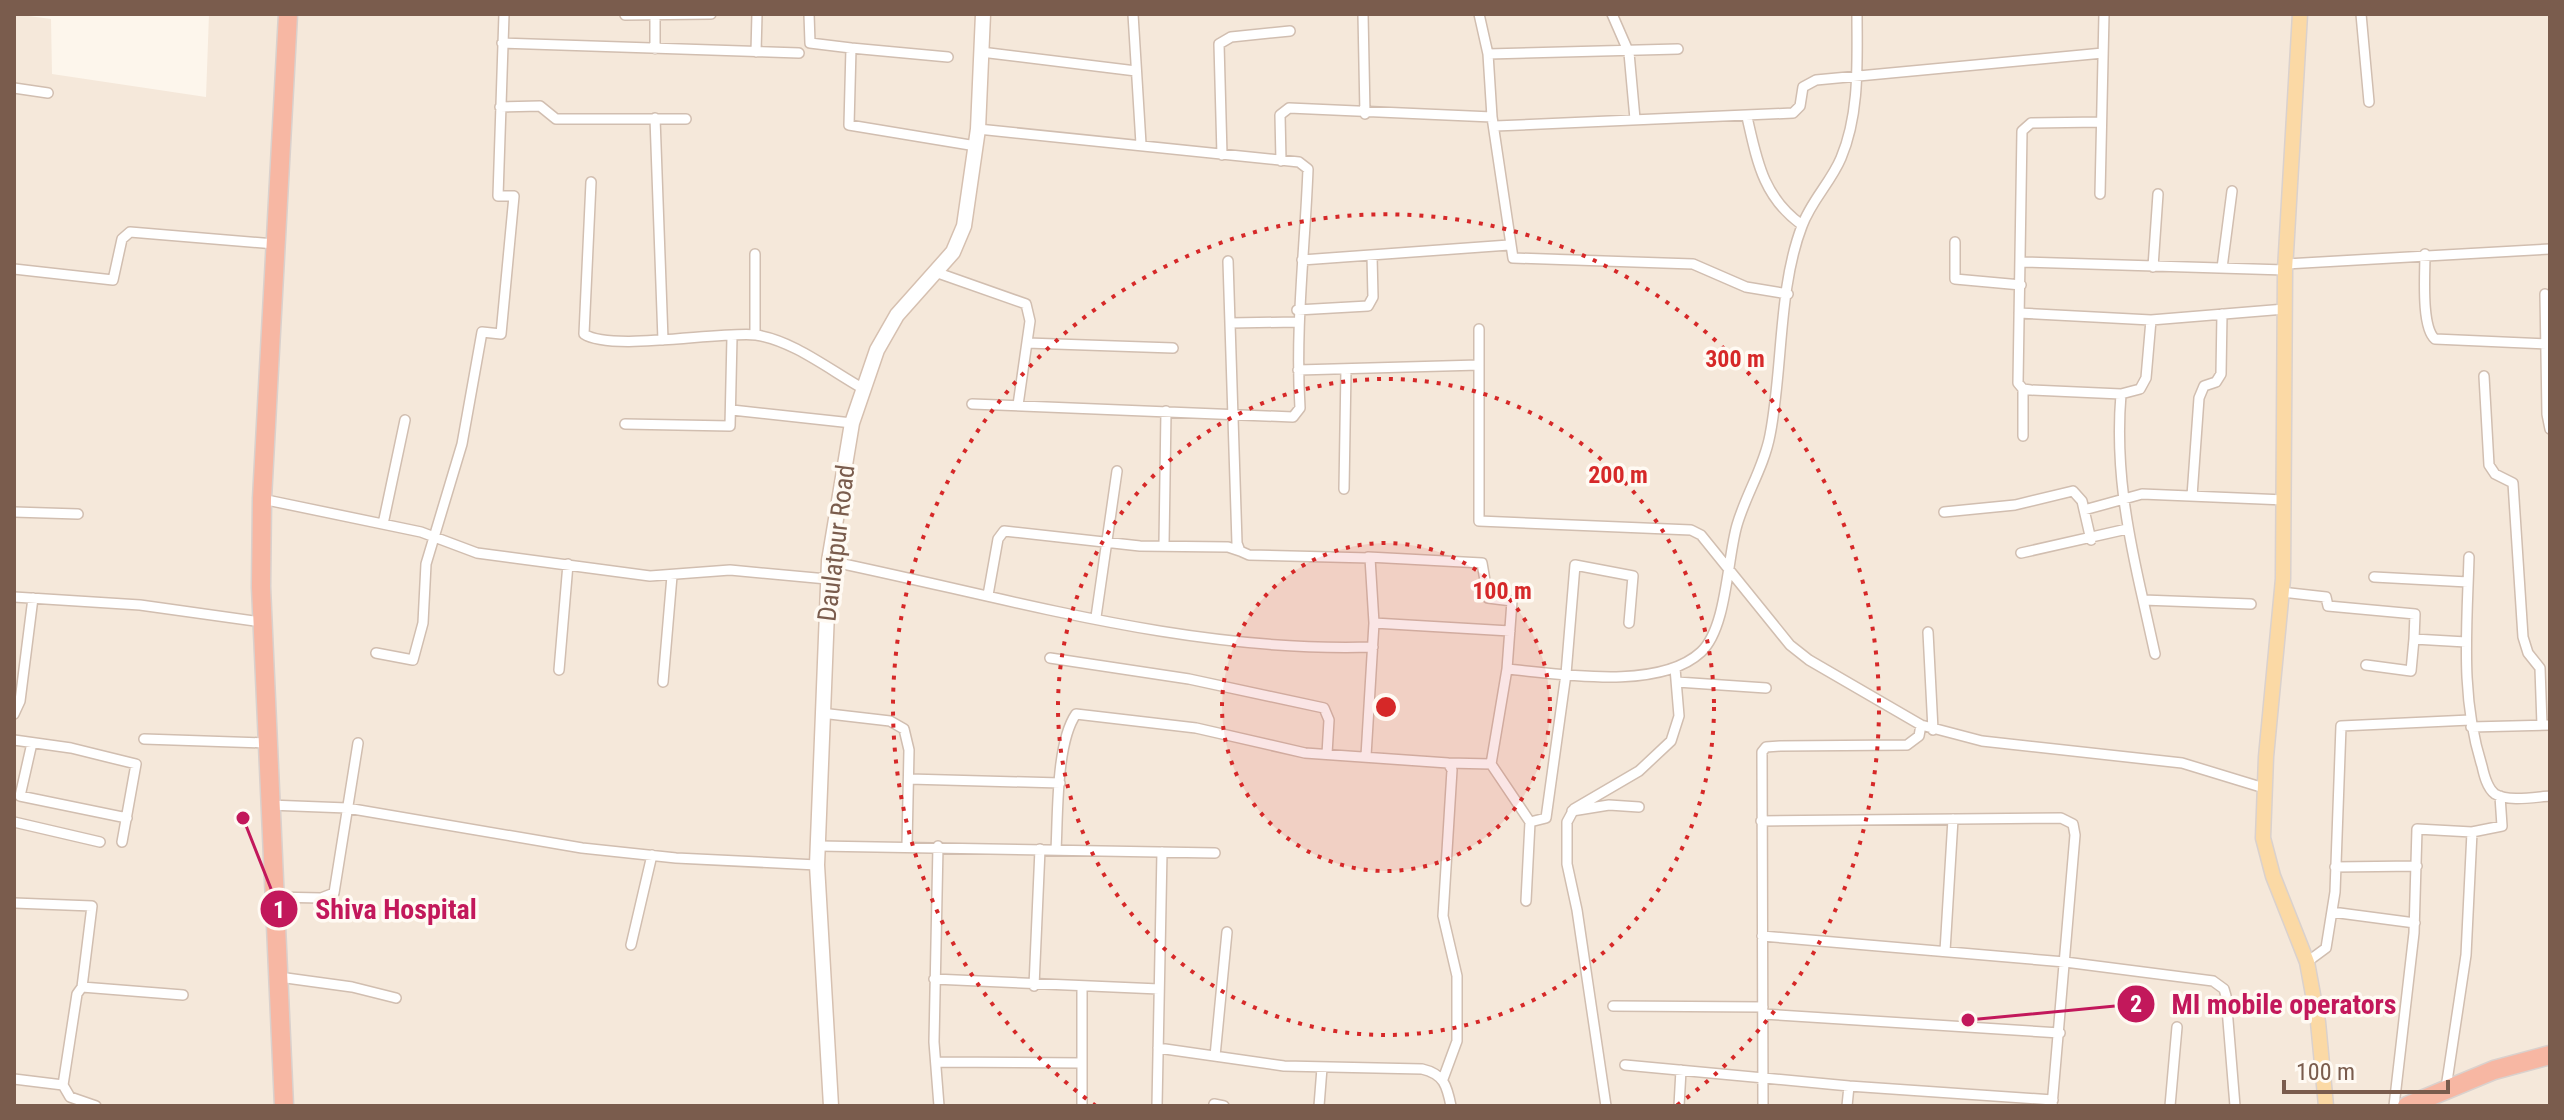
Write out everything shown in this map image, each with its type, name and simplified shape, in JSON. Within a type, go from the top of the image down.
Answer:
[{"type":"highway","points":[[284,1106],[261,622],[262,499],[288,14]]},
{"type":"highway","points":[[2435,1101],[2494,1070],[2550,1055]]},
{"type":"highway","points":[[2407,1106],[2435,1101],[2550,1065]]},
{"type":"main road","points":[[2300,14],[2285,267],[2282,592],[2264,788],[2263,838],[2266,856],[2307,962],[2318,1022],[2326,1106]]},
{"type":"street","points":[[376,653],[413,660],[423,623],[426,564],[462,444],[482,332],[501,334],[514,196],[498,196],[504,14]]},
{"type":"street","points":[[625,15],[711,14]]},
{"type":"street","points":[[756,52],[757,14]]},
{"type":"street","points":[[809,14],[810,43],[948,57]]},
{"type":"street","name":"Daulatpur Road","points":[[831,1106],[817,865],[829,561],[852,423],[877,350],[897,315],[938,273],[953,252],[964,226],[978,129],[983,14]]},
{"type":"street","points":[[1133,14],[1141,144]]},
{"type":"street","points":[[1363,14],[1365,114]]},
{"type":"street","points":[[1479,14],[1488,54],[1513,258],[1693,264],[1746,287],[1788,294]]},
{"type":"street","points":[[1612,14],[1629,53],[1635,119]]},
{"type":"street","points":[[1507,669],[1635,676],[1675,668],[1700,654],[1708,644],[1717,624],[1737,525],[1762,468],[1770,435],[1788,294],[1802,225],[1842,155],[1857,73],[1857,14]]},
{"type":"street","points":[[2100,194],[2104,14]]},
{"type":"street","points":[[2361,14],[2369,102]]},
{"type":"street","points":[[655,15],[655,49]]},
{"type":"street","points":[[1222,155],[1219,44],[1231,37],[1290,31]]},
{"type":"street","points":[[502,43],[799,53]]},
{"type":"street","points":[[851,48],[849,125],[976,146]]},
{"type":"street","points":[[1488,54],[1629,53],[1678,49]]},
{"type":"street","points":[[981,52],[1136,71]]},
{"type":"street","points":[[1281,161],[1280,115],[1283,110],[1494,122],[1747,117],[1798,111],[1808,82],[1857,73],[2103,53]]},
{"type":"street","points":[[14,88],[48,93]]},
{"type":"street","points":[[500,107],[540,106],[556,119],[686,119]]},
{"type":"street","points":[[1747,117],[1758,167],[1768,190],[1780,208],[1802,225]]},
{"type":"street","points":[[655,118],[663,340]]},
{"type":"street","points":[[2023,436],[2023,389],[2018,383],[2022,131],[2031,123],[2100,122]]},
{"type":"street","points":[[972,404],[1293,417],[1300,408],[1297,310],[1308,169],[1299,162],[978,129]]},
{"type":"street","points":[[591,182],[584,334],[596,338],[663,340],[755,335],[777,341],[862,388]]},
{"type":"street","points":[[2222,268],[2232,191]]},
{"type":"street","points":[[2153,267],[2158,194]]},
{"type":"street","points":[[14,269],[113,280],[122,239],[130,232],[275,244]]},
{"type":"street","points":[[1955,242],[1955,279],[2021,285]]},
{"type":"street","points":[[1302,260],[1509,245]]},
{"type":"street","points":[[2022,262],[2153,267],[2285,267],[2425,254],[2550,249]]},
{"type":"street","points":[[755,254],[755,335]]},
{"type":"street","points":[[2425,254],[2426,320],[2435,339],[2546,344]]},
{"type":"street","points":[[1297,310],[1368,306],[1373,297],[1372,256]]},
{"type":"street","points":[[1228,261],[1237,543],[1240,551]]},
{"type":"street","points":[[938,273],[1026,304],[1030,311],[1018,405]]},
{"type":"street","points":[[2545,294],[2550,429]]},
{"type":"street","points":[[2019,313],[2151,320],[2285,309]]},
{"type":"street","points":[[2192,496],[2199,398],[2204,386],[2216,382],[2221,374],[2222,314]]},
{"type":"street","points":[[2023,389],[2121,394],[2140,389],[2146,378],[2151,320]]},
{"type":"street","points":[[1230,323],[1297,322]]},
{"type":"street","points":[[1479,329],[1479,521],[1691,530],[1701,535],[1790,645],[1809,660],[1921,725],[1982,741],[2182,763],[2264,788]]},
{"type":"street","points":[[625,424],[726,428],[731,422],[732,410],[732,337]]},
{"type":"street","points":[[1027,343],[1173,348]]},
{"type":"street","points":[[1298,370],[1479,365]]},
{"type":"street","points":[[1344,489],[1346,369]]},
{"type":"street","points":[[2307,962],[2326,948],[2332,912],[2341,726],[2546,725],[2540,668],[2528,653],[2523,637],[2513,483],[2495,474],[2489,465],[2484,376]]},
{"type":"street","points":[[2121,394],[2118,454],[2122,499],[2155,654]]},
{"type":"street","points":[[732,410],[852,423]]},
{"type":"street","points":[[1164,544],[1166,411]]},
{"type":"street","points":[[383,524],[405,420]]},
{"type":"street","points":[[1096,617],[1117,471]]},
{"type":"street","points":[[1944,512],[2015,505],[2073,491],[2079,494],[2091,540]]},
{"type":"street","points":[[2084,510],[2142,494],[2285,500]]},
{"type":"street","points":[[262,499],[433,535],[460,549],[477,553],[672,576],[730,570],[827,579]]},
{"type":"street","points":[[14,512],[78,514]]},
{"type":"street","points":[[2021,553],[2091,540],[2127,529]]},
{"type":"street","points":[[988,595],[998,539],[1004,531],[1140,546],[1228,547],[1249,555],[1482,563],[1488,598],[1512,601],[1507,669],[1491,764],[1530,822],[1526,901]]},
{"type":"street","points":[[1366,756],[1374,623],[1372,563],[1368,557]]},
{"type":"street","points":[[2469,557],[2466,642],[2471,724],[2490,789],[2500,796],[2550,796]]},
{"type":"street","points":[[829,561],[1096,617],[1133,629],[1243,643],[1373,647]]},
{"type":"street","points":[[559,670],[568,564]]},
{"type":"street","points":[[1530,822],[1546,818],[1566,674],[1575,565],[1633,576],[1629,623]]},
{"type":"street","points":[[663,682],[672,576]]},
{"type":"street","points":[[2374,577],[2468,582]]},
{"type":"street","points":[[2282,592],[2326,597],[2328,606],[2415,614],[2411,671],[2366,665]]},
{"type":"street","points":[[14,597],[140,605],[261,622]]},
{"type":"street","points":[[14,714],[20,701],[33,598]]},
{"type":"street","points":[[2143,600],[2251,604]]},
{"type":"street","points":[[1374,623],[1510,631]]},
{"type":"street","points":[[1928,632],[1933,730]]},
{"type":"street","points":[[2414,639],[2466,642]]},
{"type":"street","points":[[1050,658],[1189,679],[1324,708],[1329,720],[1327,754]]},
{"type":"street","points":[[1606,1106],[1577,910],[1567,864],[1567,822],[1572,811],[1639,771],[1671,741],[1679,716],[1675,668]]},
{"type":"street","points":[[1677,682],[1766,688]]},
{"type":"street","points":[[821,713],[897,724],[907,735],[907,846]]},
{"type":"street","points":[[1056,850],[1060,783],[1069,729],[1076,714],[1196,728],[1275,748],[1491,764]]},
{"type":"street","points":[[1763,1106],[1760,760],[1766,747],[1907,745],[1919,736],[1921,725]]},
{"type":"street","points":[[144,739],[266,743]]},
{"type":"street","points":[[14,740],[136,764],[122,842]]},
{"type":"street","points":[[32,743],[20,796],[127,818]]},
{"type":"street","points":[[273,897],[321,898],[334,893],[358,743]]},
{"type":"street","points":[[1443,1079],[1457,1041],[1457,976],[1443,916],[1452,770],[1448,763]]},
{"type":"street","points":[[909,779],[1060,783]]},
{"type":"street","points":[[2394,1106],[2415,923],[2417,829],[2472,832],[2502,826],[2500,796]]},
{"type":"street","points":[[268,805],[347,808],[582,848],[817,865]]},
{"type":"street","points":[[1572,811],[1609,805],[1639,807]]},
{"type":"street","points":[[1625,1065],[2052,1103],[2075,835],[2073,824],[2061,818],[1761,821]]},
{"type":"street","points":[[1945,951],[1953,819]]},
{"type":"street","points":[[14,822],[100,842]]},
{"type":"street","points":[[2435,1101],[2466,955],[2472,832]]},
{"type":"street","points":[[819,846],[1215,853]]},
{"type":"street","points":[[938,846],[934,979],[939,1106]]},
{"type":"street","points":[[1034,986],[1040,849]]},
{"type":"street","points":[[1157,1106],[1162,852]]},
{"type":"street","points":[[631,945],[652,855]]},
{"type":"street","points":[[2335,867],[2417,866]]},
{"type":"street","points":[[14,903],[92,906],[82,987],[77,994],[63,1085],[70,1097],[96,1106]]},
{"type":"street","points":[[2332,912],[2415,923]]},
{"type":"street","points":[[1215,1056],[1227,932]]},
{"type":"street","points":[[1762,936],[2065,962],[2202,978],[2220,985],[2228,1008],[2235,1106]]},
{"type":"street","points":[[279,977],[352,987],[396,998]]},
{"type":"street","points":[[934,979],[1034,986],[1159,989]]},
{"type":"street","points":[[82,987],[183,995]]},
{"type":"street","points":[[1082,987],[1082,1106]]},
{"type":"street","points":[[1613,1006],[1763,1011],[2060,1033]]},
{"type":"street","points":[[2170,1106],[2177,1027]]},
{"type":"street","points":[[1158,1048],[1322,1068],[1422,1069],[1436,1073],[1443,1079],[1451,1106]]},
{"type":"street","points":[[936,1062],[1082,1063]]},
{"type":"street","points":[[1319,1106],[1322,1068]]},
{"type":"street","points":[[1679,1106],[1681,1070]]},
{"type":"street","points":[[14,1079],[63,1085]]},
{"type":"street","points":[[1847,1106],[1849,1086]]},
{"type":"shaded area","points":[[14,14],[51,19],[52,74],[206,97],[209,14],[2550,14],[2550,1106],[14,1106]]},
{"type":"place","name":"Shiva Hospital","points":[[243,818]]},
{"type":"place","name":"MI mobile operators","points":[[1968,1020]]}]
